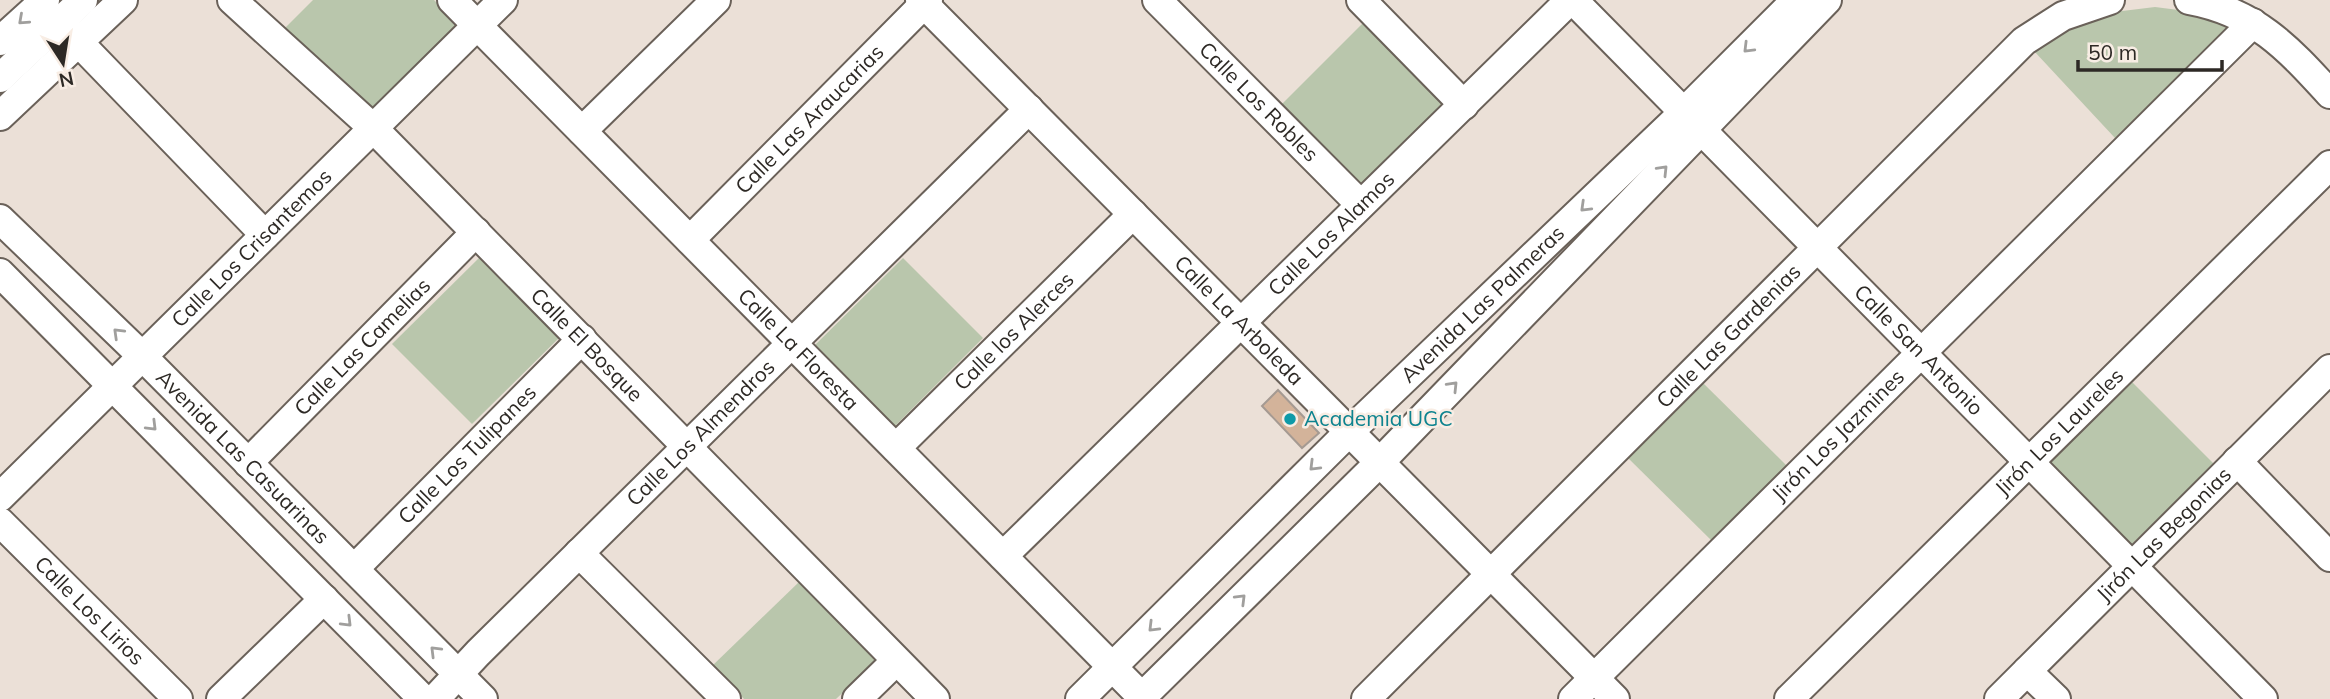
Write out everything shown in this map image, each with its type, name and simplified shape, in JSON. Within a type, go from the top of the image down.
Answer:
[{"type":"street","points":[[0,78],[83,0]]},
{"type":"street","points":[[0,41],[123,0]]},
{"type":"street","name":"Calle El Bosque","points":[[232,0],[373,128],[935,699]]},
{"type":"street","name":"Calle La Floresta","points":[[452,0],[1142,698]]},
{"type":"street","name":"Calle Los Crisantemos","points":[[0,497],[503,0]]},
{"type":"street","points":[[582,131],[716,0]]},
{"type":"street","name":"Calle Los Robles","points":[[1157,0],[1360,204]]},
{"type":"street","points":[[1361,0],[1464,105]]},
{"type":"street","name":"Calle Los Alamos","points":[[1003,556],[1571,0]]},
{"type":"street","name":"Calle San Antonio","points":[[1571,0],[2263,699]]},
{"type":"street","name":"Avenida Las Palmeras","points":[[1142,698],[1380,462],[1693,122],[1796,0]]},
{"type":"street","name":"Avenida Las Palmeras","points":[[1080,699],[1349,432],[1827,0]]},
{"type":"street","name":"Calle Las Gardenias","points":[[1366,699],[2024,41],[2063,16],[2110,0]]},
{"type":"street","points":[[2189,0],[2210,4],[2253,23],[2290,50],[2330,94]]},
{"type":"street","name":"Calle La Arboleda","points":[[924,1],[1615,699]]},
{"type":"street","name":"Calle Las Araucarias","points":[[690,240],[924,1]]},
{"type":"street","points":[[0,116],[60,21]]},
{"type":"street","points":[[60,21],[265,235]]},
{"type":"street","name":"Jirón Los Jazmines","points":[[1573,699],[2253,23]]},
{"type":"street","name":"Calle Los Almendros","points":[[435,699],[579,553],[1029,109]]},
{"type":"street","name":"Jirón Los Laureles","points":[[1789,699],[2330,165]]},
{"type":"street","name":"Calle los Alerces","points":[[896,448],[1133,214]]},
{"type":"street","name":"Avenida Las Casuarinas","points":[[0,219],[142,356],[483,699]]},
{"type":"street","name":"Calle Las Camelias","points":[[248,463],[476,232]]},
{"type":"street","name":"Avenida Las Casuarinas","points":[[3,281],[113,386],[424,699]]},
{"type":"street","name":"Calle Los Tulipanes","points":[[354,569],[582,339]]},
{"type":"street","name":"Jirón Las Begonias","points":[[1999,699],[2330,369]]},
{"type":"street","points":[[2238,461],[2330,557]]},
{"type":"street","name":"Calle Los Lirios","points":[[0,522],[178,699]]},
{"type":"street","points":[[579,553],[726,699]]},
{"type":"street","points":[[221,699],[324,599]]},
{"type":"street","points":[[857,699],[896,661]]},
{"type":"street","points":[[2027,671],[2056,699]]},
{"type":"green space","points":[[313,0],[434,0],[458,24],[369,112],[285,28]]},
{"type":"green space","points":[[2155,7],[2194,12],[2231,25],[2115,138],[2034,51],[2065,28],[2106,13]]},
{"type":"green space","points":[[1364,22],[1445,102],[1356,190],[1276,110]]},
{"type":"green space","points":[[481,256],[561,336],[472,424],[392,344]]},
{"type":"green space","points":[[903,258],[983,338],[895,426],[814,346]]},
{"type":"green space","points":[[2127,377],[2214,464],[2131,545],[2044,459]]},
{"type":"green space","points":[[1702,382],[1787,466],[1712,541],[1627,457]]},
{"type":"green space","points":[[799,582],[876,661],[836,699],[744,699],[712,666]]},
{"type":"building","name":"Academia UGC","points":[[1278,390],[1319,433],[1302,448],[1262,406]]},
{"type":"place","name":"Academia UGC","points":[[1290,419]]}]
